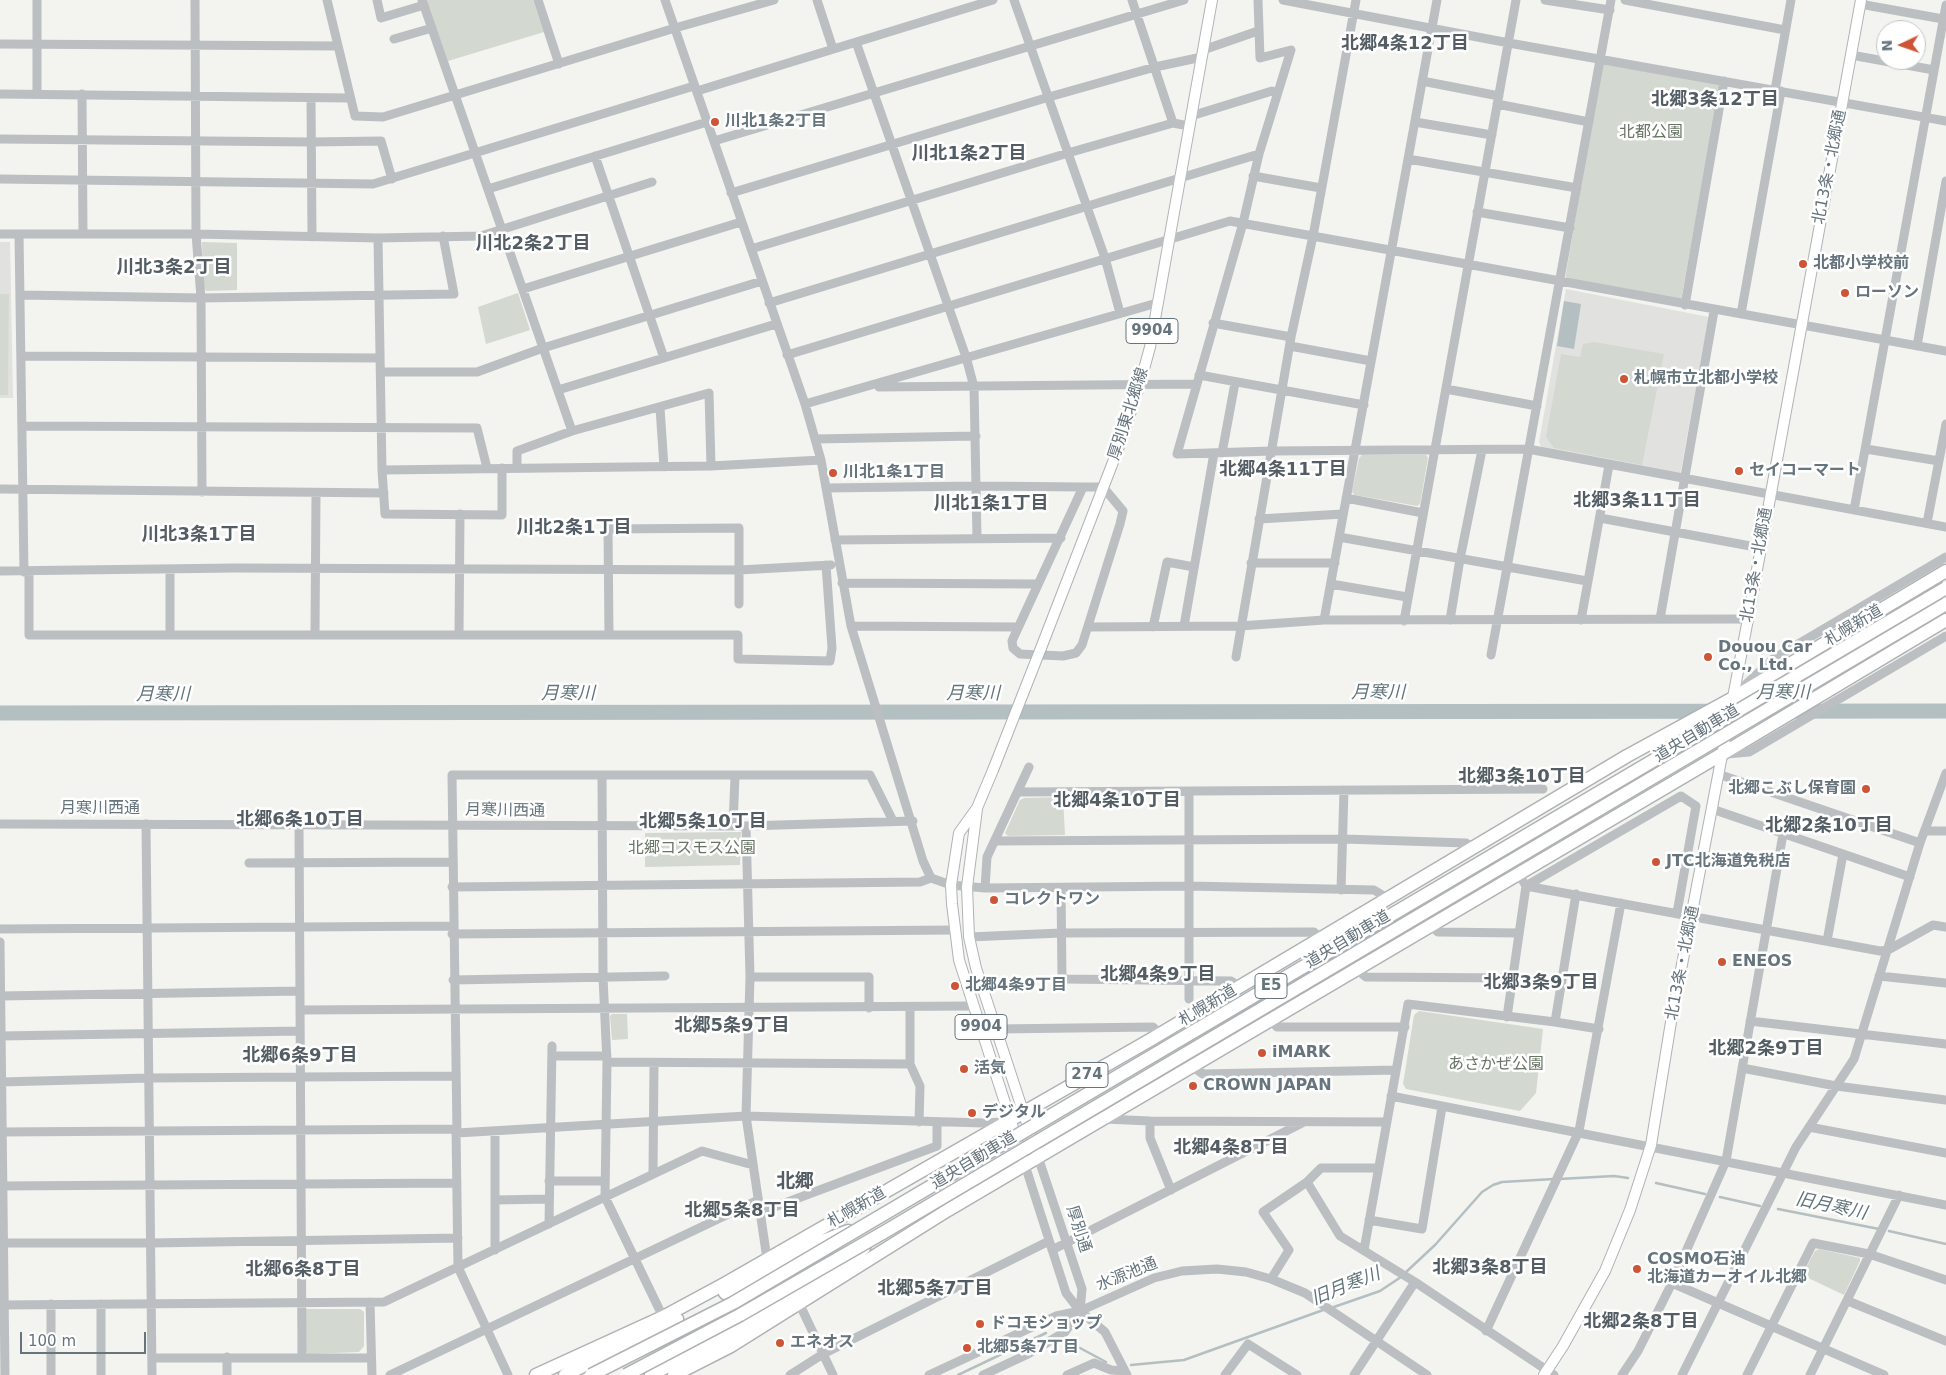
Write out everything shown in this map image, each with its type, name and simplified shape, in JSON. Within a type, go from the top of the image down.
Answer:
[{"type":"highway","name":"札幌新道","points":[[536,1375],[663,1317],[767,1259],[1240,987],[1627,756],[1733,698],[1946,571]]},
{"type":"highway","name":"道央自動車道","points":[[591,1375],[732,1303],[1946,588]]},
{"type":"highway","name":"道央自動車道","points":[[626,1375],[740,1315],[886,1231],[1946,604]]},
{"type":"highway","name":"274","points":[[674,1375],[724,1350],[800,1305],[948,1210],[1946,620]]},
{"type":"highway","points":[[565,1375],[630,1344],[818,1242],[871,1222]]},
{"type":"highway","points":[[651,1375],[770,1312],[845,1264],[886,1231]]},
{"type":"main road","name":"厚別東北郷線","points":[[1025,1165],[1009,1120],[960,960],[951,885],[959,833],[977,808],[993,770],[1103,487],[1140,384],[1158,303],[1212,0]]},
{"type":"main road","name":"北13条・北郷通","points":[[1548,1373],[1605,1271],[1630,1210],[1651,1146],[1671,1022],[1748,619],[1860,2]]},
{"type":"main road","name":"厚別東北郷線","points":[[977,808],[967,887],[969,937],[996,1030],[1038,1157]]},
{"type":"street","points":[[37,0],[37,94]]},
{"type":"street","points":[[195,0],[196,234],[201,298],[202,492]]},
{"type":"street","points":[[327,0],[355,116],[383,117],[674,28],[774,0]]},
{"type":"street","points":[[377,0],[382,18],[423,3],[572,431]]},
{"type":"street","points":[[538,0],[559,64]]},
{"type":"street","points":[[665,0],[805,404],[827,488],[851,626],[923,861],[931,878]]},
{"type":"street","points":[[817,0],[833,49]]},
{"type":"street","points":[[0,179],[373,184],[475,152],[833,49],[991,0]]},
{"type":"street","points":[[1014,0],[1105,258],[1120,313]]},
{"type":"street","points":[[1132,0],[1173,123]]},
{"type":"street","points":[[714,141],[1184,0]]},
{"type":"street","points":[[1258,0],[1260,58],[1290,50],[1259,154],[1243,223],[1197,379],[1178,454],[1272,451],[1528,449],[1946,527]]},
{"type":"street","points":[[1283,0],[1298,1],[1432,29],[1946,121]]},
{"type":"street","points":[[1236,657],[1258,519],[1284,390],[1291,342],[1313,236],[1356,0]]},
{"type":"street","points":[[1324,620],[1437,0]]},
{"type":"street","points":[[1404,621],[1470,264],[1477,212],[1516,0]]},
{"type":"street","points":[[1545,0],[1610,10]]},
{"type":"street","points":[[1491,655],[1611,0]]},
{"type":"street","points":[[1625,0],[1785,30]]},
{"type":"street","points":[[1741,314],[1791,0]]},
{"type":"street","points":[[1860,2],[1944,17]]},
{"type":"street","points":[[1854,510],[1934,70],[1942,54],[1946,5]]},
{"type":"street","points":[[394,39],[432,28]]},
{"type":"street","points":[[731,193],[1049,97],[1202,54],[1258,31]]},
{"type":"street","points":[[856,42],[872,93],[892,144],[966,357],[974,387],[977,538]]},
{"type":"street","points":[[0,44],[338,46]]},
{"type":"street","points":[[1851,55],[1934,70]]},
{"type":"street","points":[[1422,81],[1589,122]]},
{"type":"street","points":[[1685,305],[1724,81]]},
{"type":"street","points":[[751,249],[1068,153],[1173,123],[1190,121],[1272,91],[1277,94]]},
{"type":"street","points":[[0,94],[196,94],[350,98]]},
{"type":"street","points":[[82,94],[83,233]]},
{"type":"street","points":[[311,98],[312,237]]},
{"type":"street","points":[[488,189],[707,122]]},
{"type":"street","points":[[1415,122],[1492,135]]},
{"type":"street","points":[[0,139],[381,141],[392,178]]},
{"type":"street","points":[[769,303],[1259,154]]},
{"type":"street","points":[[595,156],[631,256],[664,358]]},
{"type":"street","points":[[1408,159],[1485,170],[1577,188]]},
{"type":"street","points":[[1253,176],[1321,188]]},
{"type":"street","points":[[1917,346],[1946,181]]},
{"type":"street","points":[[0,234],[196,234],[378,238],[481,236],[652,182]]},
{"type":"street","points":[[1477,212],[1570,228]]},
{"type":"street","points":[[787,355],[1230,221],[1946,351]]},
{"type":"street","points":[[523,289],[741,222]]},
{"type":"street","points":[[19,234],[23,489],[30,635],[738,635],[738,659],[830,661],[832,648],[826,565]]},
{"type":"street","points":[[21,295],[201,298],[379,297],[454,294],[443,236]]},
{"type":"street","points":[[378,238],[382,470],[385,514],[502,515],[502,468]]},
{"type":"street","points":[[381,372],[476,372],[543,348],[762,281]]},
{"type":"street","points":[[805,404],[1158,303]]},
{"type":"street","points":[[1660,619],[1714,310]]},
{"type":"street","points":[[1213,323],[1371,361]]},
{"type":"street","points":[[558,390],[776,324]]},
{"type":"street","points":[[22,356],[380,358]]},
{"type":"street","points":[[868,387],[1140,384],[1197,379],[1284,390],[1364,405]]},
{"type":"street","points":[[1184,626],[1194,567],[1235,383]]},
{"type":"street","points":[[1446,389],[1537,406]]},
{"type":"street","points":[[517,468],[516,451],[572,431],[709,393],[711,466]]},
{"type":"street","points":[[660,408],[664,467]]},
{"type":"street","points":[[1927,523],[1946,424]]},
{"type":"street","points":[[22,426],[382,426],[477,428],[487,468]]},
{"type":"street","points":[[815,439],[976,436]]},
{"type":"street","points":[[1866,449],[1939,461]]},
{"type":"street","points":[[1450,620],[1482,450]]},
{"type":"street","points":[[382,470],[711,466],[821,460]]},
{"type":"street","points":[[1581,620],[1609,465]]},
{"type":"street","points":[[827,488],[977,486],[1083,486],[1103,487],[1123,512],[1082,645],[1076,653],[1064,656],[1020,654],[1016,652],[1012,640],[1017,626],[1061,538],[1083,486]]},
{"type":"street","points":[[0,489],[384,493]]},
{"type":"street","points":[[316,493],[316,635]]},
{"type":"street","points":[[1346,498],[1423,513]]},
{"type":"street","points":[[460,514],[460,635]]},
{"type":"street","points":[[1258,519],[1343,514]]},
{"type":"street","points":[[1600,518],[1761,548]]},
{"type":"street","points":[[609,635],[608,529],[739,528],[738,604]]},
{"type":"street","points":[[1339,537],[1587,581]]},
{"type":"street","points":[[836,540],[1061,538]]},
{"type":"street","points":[[1733,698],[1773,659],[1946,557]]},
{"type":"street","points":[[1153,626],[1167,562],[1194,567]]},
{"type":"street","points":[[1251,563],[1335,562]]},
{"type":"street","points":[[0,571],[315,568],[739,570],[839,565]]},
{"type":"street","points":[[170,569],[170,635]]},
{"type":"street","points":[[842,583],[1038,584]]},
{"type":"street","points":[[1331,584],[1407,597]]},
{"type":"street","points":[[1088,627],[1240,626],[1324,620],[1748,619]]},
{"type":"street","points":[[851,626],[1017,626]]},
{"type":"street","points":[[1722,754],[1749,752],[1946,636]]},
{"type":"street","points":[[985,888],[987,857],[996,841],[1028,767]]},
{"type":"street","points":[[1682,1375],[1783,1172],[1809,1127],[1854,1059],[1920,843],[1944,783],[1946,773]]},
{"type":"street","points":[[1718,774],[1920,843]]},
{"type":"street","points":[[602,775],[602,934],[607,1059],[605,1197],[663,1317]]},
{"type":"street","points":[[508,1375],[485,1329],[458,1267],[452,930],[452,776],[870,775],[893,822]]},
{"type":"street","points":[[734,826],[735,776]]},
{"type":"street","points":[[1018,792],[1542,789]]},
{"type":"street","points":[[1341,890],[1344,790]]},
{"type":"street","points":[[1189,792],[1189,999]]},
{"type":"street","points":[[1526,886],[1681,796],[1696,806],[1677,914]]},
{"type":"street","points":[[1712,809],[1910,877]]},
{"type":"street","name":"月寒川西通","points":[[0,824],[746,826],[912,821]]},
{"type":"street","points":[[146,824],[152,1375]]},
{"type":"street","points":[[299,824],[302,1358]]},
{"type":"street","points":[[746,826],[746,884],[750,977],[746,1116],[767,1259]]},
{"type":"street","points":[[1925,831],[1946,831]]},
{"type":"street","points":[[1622,1375],[1638,1351],[1672,1283],[1726,1161],[1783,834]]},
{"type":"street","points":[[996,841],[1344,839],[1466,843],[1473,849]]},
{"type":"street","points":[[1827,941],[1842,854]]},
{"type":"street","points":[[248,863],[452,862]]},
{"type":"street","points":[[1507,1017],[1526,886],[1518,873]]},
{"type":"street","points":[[452,887],[920,882],[931,878],[951,885],[985,888],[1190,886],[1374,890],[1388,899]]},
{"type":"street","points":[[1526,886],[1880,951],[1888,950],[1933,925],[1946,927]]},
{"type":"street","points":[[1060,888],[1062,980],[1231,981],[1240,987]]},
{"type":"street","points":[[1555,1022],[1576,894]]},
{"type":"street","points":[[1486,1331],[1579,1131],[1621,903]]},
{"type":"street","points":[[1430,925],[1438,932],[1518,933]]},
{"type":"street","points":[[0,929],[300,928],[602,934],[955,930]]},
{"type":"street","points":[[969,937],[1061,933],[1314,932],[1320,939]]},
{"type":"street","points":[[0,942],[2,1305],[5,1375]]},
{"type":"street","points":[[1356,969],[1366,977],[1512,978]]},
{"type":"street","points":[[453,980],[665,976]]},
{"type":"street","points":[[1879,976],[1946,983]]},
{"type":"street","points":[[750,977],[869,977],[869,1008]]},
{"type":"street","points":[[0,996],[148,992],[300,991]]},
{"type":"street","points":[[1364,1250],[1408,1004],[1599,1029]]},
{"type":"street","points":[[300,1010],[910,1008],[974,1006]]},
{"type":"street","points":[[910,1008],[910,1064],[920,1086],[919,1122]]},
{"type":"street","points":[[1270,1019],[1277,1027],[1405,1027]]},
{"type":"street","points":[[1750,1021],[1946,1044]]},
{"type":"street","points":[[996,1030],[1153,1027],[1159,1034]]},
{"type":"street","points":[[1,1036],[148,1032],[300,1031]]},
{"type":"street","points":[[549,1224],[552,1046]]},
{"type":"street","points":[[552,1056],[654,1063],[910,1064]]},
{"type":"street","points":[[654,1063],[654,1173]]},
{"type":"street","points":[[1192,1066],[1202,1074],[1396,1070]]},
{"type":"street","points":[[1742,1068],[1836,1086],[1946,1100]]},
{"type":"street","points":[[1,1082],[149,1078],[456,1076]]},
{"type":"street","points":[[1391,1096],[1579,1131],[1946,1205]]},
{"type":"street","points":[[1369,1220],[1422,1229],[1442,1107]]},
{"type":"street","points":[[457,1133],[653,1123],[746,1116],[992,1124],[1009,1120]]},
{"type":"street","points":[[1102,1119],[1386,1122]]},
{"type":"street","points":[[1150,1121],[1150,1138],[1171,1190]]},
{"type":"street","points":[[760,1212],[936,1146],[937,1122]]},
{"type":"street","points":[[790,1375],[824,1354],[1050,1245],[1066,1243],[1305,1122]]},
{"type":"street","points":[[1809,1127],[1946,1153]]},
{"type":"street","points":[[1,1132],[456,1129],[457,1133]]},
{"type":"street","points":[[495,1132],[495,1250]]},
{"type":"street","points":[[2,1305],[384,1302],[702,1151],[753,1165]]},
{"type":"street","name":"厚別通","points":[[1038,1157],[1082,1289],[1080,1311]]},
{"type":"street","name":"厚別通","points":[[1025,1165],[1066,1293],[1080,1311]]},
{"type":"street","points":[[1271,1279],[1288,1250],[1263,1212],[1307,1182],[1321,1168],[1378,1168]]},
{"type":"street","points":[[549,1181],[605,1181]]},
{"type":"street","points":[[1307,1182],[1340,1236],[1411,1279],[1548,1373]]},
{"type":"street","points":[[1,1186],[457,1184]]},
{"type":"street","points":[[1810,1375],[1899,1195]]},
{"type":"street","points":[[495,1200],[549,1199]]},
{"type":"street","points":[[390,1375],[758,1200]]},
{"type":"street","points":[[2,1243],[151,1243],[458,1238]]},
{"type":"street","points":[[1747,1375],[1813,1243],[1869,1254],[1946,1280]]},
{"type":"street","name":"水源池通","points":[[1080,1311],[1154,1278],[1182,1271],[1217,1269],[1246,1272],[1271,1279],[1305,1293],[1427,1375]]},
{"type":"street","points":[[1354,1375],[1376,1341],[1411,1279]]},
{"type":"street","points":[[1672,1283],[1884,1375]]},
{"type":"street","points":[[1848,1301],[1946,1341]]},
{"type":"street","points":[[370,1302],[372,1375]]},
{"type":"street","points":[[51,1304],[51,1375]]},
{"type":"street","points":[[101,1304],[101,1375]]},
{"type":"street","points":[[800,1305],[833,1375]]},
{"type":"street","points":[[1080,1311],[1105,1332],[1126,1373]]},
{"type":"street","points":[[929,1375],[1056,1316],[1080,1311]]},
{"type":"street","points":[[983,1375],[1026,1355],[1065,1332],[1080,1311]]},
{"type":"street","points":[[1225,1375],[1248,1344],[1297,1375]]},
{"type":"street","points":[[227,1357],[227,1375]]},
{"type":"street","points":[[152,1358],[371,1358]]},
{"type":"street","points":[[1067,1375],[1094,1363],[1111,1370],[1126,1373]]},
{"type":"shaded area","points":[[0,242],[10,242],[13,398],[0,398]]},
{"type":"shaded area","name":"札幌市立北都小学校","points":[[1566,289],[1709,317],[1680,475],[1542,449],[1539,442]]},
{"type":"shaded area","points":[[1564,301],[1581,304],[1574,349],[1557,346]]},
{"type":"green space","points":[[426,0],[533,0],[544,32],[448,61]]},
{"type":"green space","name":"北都公園","points":[[1602,64],[1720,84],[1681,300],[1565,279]]},
{"type":"green space","points":[[202,242],[237,243],[237,290],[206,291],[203,285]]},
{"type":"green space","points":[[518,293],[530,330],[486,344],[478,307]]},
{"type":"green space","points":[[0,294],[9,294],[8,395],[0,395]]},
{"type":"green space","points":[[1594,342],[1664,354],[1642,465],[1554,448],[1546,437],[1561,354],[1580,357],[1583,344]]},
{"type":"green space","points":[[1362,455],[1426,455],[1428,458],[1420,504],[1417,506],[1355,495],[1352,492],[1359,458]]},
{"type":"green space","points":[[1063,797],[1065,835],[1008,836],[1005,833],[1020,800],[1024,798]]},
{"type":"green space","name":"北郷コスモス公園","points":[[741,832],[740,865],[645,867],[645,833]]},
{"type":"green space","name":"あさかぜ公園","points":[[1419,1011],[1543,1029],[1536,1093],[1520,1111],[1406,1089],[1403,1084],[1414,1015]]},
{"type":"green space","points":[[612,1014],[627,1014],[628,1039],[612,1040],[610,1016]]},
{"type":"green space","points":[[1819,1249],[1860,1258],[1844,1295],[1802,1275],[1815,1251]]},
{"type":"green space","points":[[305,1309],[360,1309],[364,1312],[364,1346],[359,1352],[308,1354],[305,1351]]},
{"type":"waterway","name":"月寒川","points":[[0,713],[1946,711]]},
{"type":"waterway","name":"旧月寒川","points":[[1559,1179],[1614,1176],[1628,1178]]},
{"type":"waterway","name":"旧月寒川","points":[[1405,1273],[1435,1245],[1482,1192],[1493,1185],[1502,1182],[1554,1179]]},
{"type":"waterway","name":"旧月寒川","points":[[1656,1183],[1705,1194]]},
{"type":"waterway","name":"旧月寒川","points":[[1720,1197],[1760,1206]]},
{"type":"waterway","name":"旧月寒川","points":[[1778,1209],[1879,1229]]},
{"type":"waterway","name":"旧月寒川","points":[[1889,1231],[1946,1244]]},
{"type":"waterway","name":"旧月寒川","points":[[1331,1308],[1380,1291],[1401,1277]]},
{"type":"waterway","name":"旧月寒川","points":[[1131,1365],[1184,1360],[1326,1309]]},
{"type":"waterway","name":"旧月寒川","points":[[958,1375],[1046,1333]]},
{"type":"waterway","name":"旧月寒川","points":[[1080,1348],[1106,1362]]},
{"type":"place","name":"川北1条2丁目","points":[[715,122]]},
{"type":"place","name":"北都小学校前","points":[[1803,264]]},
{"type":"place","name":"ローソン","points":[[1845,293]]},
{"type":"place","name":"札幌市立北都小学校","points":[[1624,379]]},
{"type":"place","name":"セイコーマート","points":[[1739,471]]},
{"type":"place","name":"川北1条1丁目","points":[[833,473]]},
{"type":"place","name":"Douou Car Co., Ltd.","points":[[1708,657]]},
{"type":"place","name":"北郷こぶし保育園","points":[[1866,789]]},
{"type":"place","name":"JTC北海道免税店","points":[[1656,862]]},
{"type":"place","name":"コレクトワン","points":[[994,900]]},
{"type":"place","name":"ENEOS","points":[[1722,962]]},
{"type":"place","name":"北郷4条9丁目","points":[[955,986]]},
{"type":"place","name":"iMARK","points":[[1262,1053]]},
{"type":"place","name":"活気","points":[[964,1069]]},
{"type":"place","name":"CROWN JAPAN","points":[[1193,1086]]},
{"type":"place","name":"デジタル","points":[[972,1113]]},
{"type":"place","name":"COSMO石油 北海道カーオイル北郷","points":[[1637,1269]]},
{"type":"place","name":"ドコモショップ","points":[[980,1324]]},
{"type":"place","name":"エネオス","points":[[780,1343]]},
{"type":"place","name":"北郷5条7丁目","points":[[967,1348]]},
{"type":"district","name":"北郷4条12丁目","points":[[1405,44]]},
{"type":"district","name":"北郷3条12丁目","points":[[1715,100]]},
{"type":"district","name":"川北1条2丁目","points":[[969,154]]},
{"type":"district","name":"川北2条2丁目","points":[[533,244]]},
{"type":"district","name":"川北3条2丁目","points":[[174,268]]},
{"type":"district","name":"北郷4条11丁目","points":[[1283,470]]},
{"type":"district","name":"北郷3条11丁目","points":[[1637,501]]},
{"type":"district","name":"川北1条1丁目","points":[[991,504]]},
{"type":"district","name":"川北2条1丁目","points":[[574,528]]},
{"type":"district","name":"川北3条1丁目","points":[[199,535]]},
{"type":"district","name":"北郷3条10丁目","points":[[1522,777]]},
{"type":"district","name":"北郷4条10丁目","points":[[1117,801]]},
{"type":"district","name":"北郷6条10丁目","points":[[300,820]]},
{"type":"district","name":"北郷5条10丁目","points":[[703,822]]},
{"type":"district","name":"北郷2条10丁目","points":[[1829,826]]},
{"type":"district","name":"北郷4条9丁目","points":[[1158,975]]},
{"type":"district","name":"北郷3条9丁目","points":[[1541,983]]},
{"type":"district","name":"北郷5条9丁目","points":[[732,1026]]},
{"type":"district","name":"北郷2条9丁目","points":[[1766,1049]]},
{"type":"district","name":"北郷6条9丁目","points":[[300,1056]]},
{"type":"district","name":"北郷4条8丁目","points":[[1231,1148]]},
{"type":"district","name":"北郷","points":[[795,1182]]},
{"type":"district","name":"北郷5条8丁目","points":[[742,1211]]},
{"type":"district","name":"北郷3条8丁目","points":[[1490,1268]]},
{"type":"district","name":"北郷6条8丁目","points":[[303,1270]]},
{"type":"district","name":"北郷5条7丁目","points":[[935,1289]]},
{"type":"district","name":"北郷2条8丁目","points":[[1641,1322]]}]
